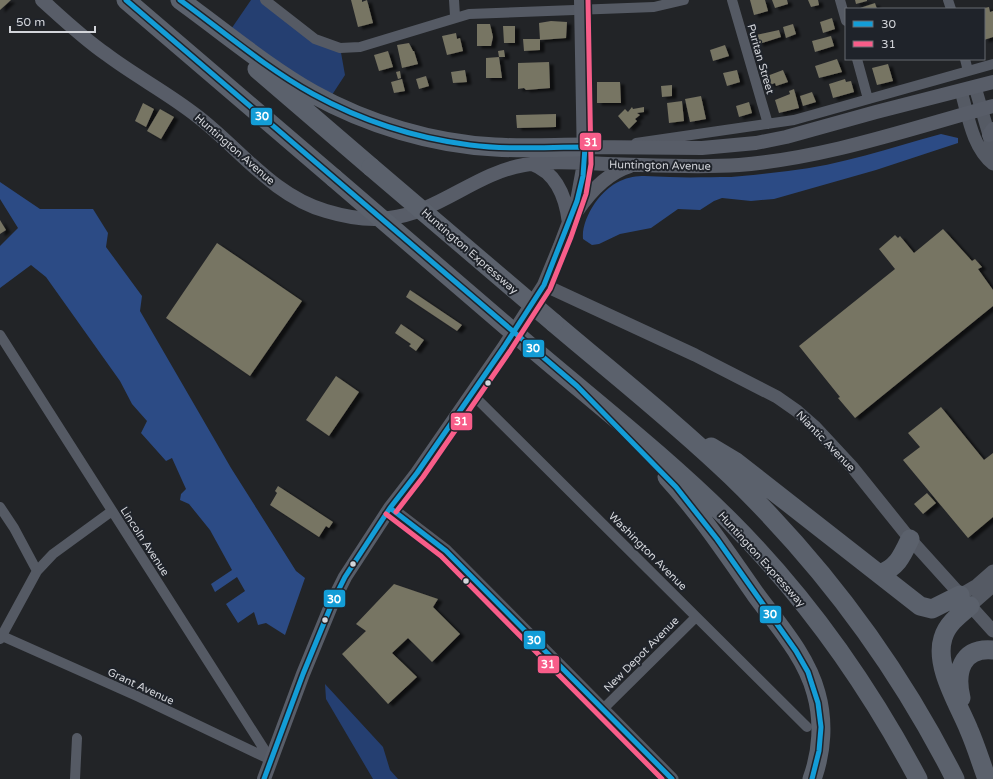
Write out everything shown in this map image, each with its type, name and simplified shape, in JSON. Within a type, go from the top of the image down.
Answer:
[{"type":"highway","points":[[112,0],[252,108]]},
{"type":"highway","name":"Huntington Expressway","points":[[126,0],[702,494],[759,552],[837,647],[883,716],[918,779]]},
{"type":"highway","name":"Huntington Expressway","points":[[177,0],[554,324],[677,427],[762,507],[790,537],[843,600],[879,650],[913,702],[954,779]]},
{"type":"highway","points":[[180,0],[297,83],[328,102],[362,117],[411,133],[471,145],[510,147],[585,155]]},
{"type":"highway","points":[[577,386],[687,500],[803,662],[812,682],[820,715],[819,751],[812,779]]},
{"type":"highway","points":[[677,427],[736,462],[916,603],[928,609],[965,601]]},
{"type":"highway","points":[[878,574],[890,570],[898,563],[910,540]]},
{"type":"highway","points":[[965,601],[947,628],[943,638],[941,653],[947,678],[970,730],[987,779]]},
{"type":"highway","points":[[970,730],[959,687],[959,671],[966,659],[973,653],[982,650],[993,650]]},
{"type":"main road","name":"Huntington Avenue","points":[[42,0],[107,55],[199,117],[272,182],[299,200],[324,210],[361,218],[387,219],[396,217],[424,208],[483,178],[510,169],[585,155],[615,146],[702,148],[756,143],[786,137],[993,82]]},
{"type":"main road","points":[[264,779],[303,674],[345,577],[390,508],[417,473],[472,394],[545,281],[560,246],[579,192],[585,155],[581,5]]},
{"type":"main road","name":"Huntington Avenue","points":[[585,155],[634,165],[728,166],[793,158],[846,148],[987,107]]},
{"type":"main road","points":[[532,164],[544,170],[556,183],[565,202],[569,223]]},
{"type":"main road","points":[[569,223],[586,199],[604,180],[618,171],[634,165]]},
{"type":"street","points":[[265,0],[315,39],[340,48],[360,47],[456,16],[469,14],[581,5],[654,7],[684,0]]},
{"type":"street","points":[[454,0],[456,16]]},
{"type":"street","name":"Puritan Street","points":[[732,0],[768,124]]},
{"type":"street","points":[[840,0],[845,18]]},
{"type":"street","points":[[857,60],[868,99]]},
{"type":"street","points":[[965,60],[968,71]]},
{"type":"street","name":"Huntington Avenue","points":[[615,146],[804,118],[993,64]]},
{"type":"street","points":[[975,87],[987,107],[993,155]]},
{"type":"street","points":[[961,91],[976,140],[985,156],[993,164]]},
{"type":"street","name":"Niantic Avenue","points":[[545,281],[782,400],[814,426],[853,468],[910,540],[993,631]]},
{"type":"street","name":"Lincoln Avenue","points":[[0,335],[271,760]]},
{"type":"street","name":"Washington Avenue","points":[[472,394],[807,727]]},
{"type":"street","points":[[0,507],[14,528],[37,571]]},
{"type":"street","points":[[390,508],[446,551],[672,779]]},
{"type":"street","points":[[0,637],[37,571],[53,554],[112,511]]},
{"type":"street","points":[[965,601],[977,585],[993,571]]},
{"type":"street","points":[[965,601],[993,586]]},
{"type":"street","name":"New Depot Avenue","points":[[603,709],[696,617]]},
{"type":"street","name":"Grant Avenue","points":[[0,637],[139,698],[271,760]]},
{"type":"street","points":[[75,779],[77,738]]},
{"type":"shaded area","points":[[251,0],[266,0],[314,38],[340,47],[345,75],[328,101],[225,38]]},
{"type":"shaded area","points":[[941,134],[958,138],[958,143],[876,170],[774,199],[751,201],[722,198],[700,210],[678,209],[651,228],[620,234],[599,244],[592,245],[583,239],[585,222],[599,197],[613,185],[632,177],[731,177],[808,168],[865,156]]},
{"type":"shaded area","points":[[0,182],[40,209],[93,209],[108,233],[106,247],[142,296],[140,311],[231,468],[296,571],[305,578],[285,635],[266,623],[258,625],[254,612],[238,623],[226,604],[245,591],[237,577],[215,592],[211,584],[232,570],[210,530],[189,504],[180,500],[181,494],[186,489],[172,458],[166,461],[141,433],[147,421],[132,404],[120,381],[46,277],[31,265],[0,288],[0,246],[18,228],[0,199]]},
{"type":"shaded area","points":[[325,684],[383,747],[390,770],[398,779],[373,779],[326,699]]},
{"type":"building","points":[[0,0],[11,0],[0,10]]},
{"type":"building","points":[[351,0],[362,0],[362,2],[367,0],[373,23],[358,27]]},
{"type":"building","points":[[750,0],[765,0],[768,11],[754,15]]},
{"type":"building","points":[[772,0],[787,0],[788,4],[775,8]]},
{"type":"building","points":[[808,0],[818,0],[819,5],[811,7]]},
{"type":"building","points":[[855,0],[867,0],[867,1],[856,4]]},
{"type":"building","points":[[875,3],[877,8],[860,8]]},
{"type":"building","points":[[989,7],[990,12],[993,11],[993,37],[985,40],[985,8]]},
{"type":"building","points":[[832,18],[835,29],[823,33],[820,22]]},
{"type":"building","points":[[551,21],[567,22],[566,38],[540,40],[539,23]]},
{"type":"building","points":[[477,24],[490,24],[493,37],[491,46],[477,46]]},
{"type":"building","points":[[793,24],[796,34],[786,38],[783,27]]},
{"type":"building","points":[[503,26],[515,26],[515,43],[504,43]]},
{"type":"building","points":[[779,30],[781,37],[759,44],[756,35]]},
{"type":"building","points":[[456,33],[457,39],[460,38],[463,51],[447,55],[442,36]]},
{"type":"building","points":[[831,36],[834,46],[815,52],[812,41]]},
{"type":"building","points":[[523,39],[540,39],[540,50],[524,51]]},
{"type":"building","points":[[409,43],[414,51],[418,64],[402,68],[397,45]]},
{"type":"building","points":[[725,45],[729,56],[713,61],[710,50]]},
{"type":"building","points":[[504,50],[505,57],[499,57],[498,51]]},
{"type":"building","points":[[388,51],[393,67],[379,71],[374,55]]},
{"type":"building","points":[[499,57],[502,78],[486,78],[486,58]]},
{"type":"building","points":[[837,59],[842,72],[819,78],[815,66]]},
{"type":"building","points":[[549,62],[550,88],[526,90],[524,88],[518,89],[518,63]]},
{"type":"building","points":[[888,64],[893,81],[877,85],[872,68]]},
{"type":"building","points":[[465,70],[467,82],[453,83],[451,72]]},
{"type":"building","points":[[737,70],[740,82],[727,86],[723,73]]},
{"type":"building","points":[[783,70],[788,82],[776,86],[775,83],[770,85],[767,76]]},
{"type":"building","points":[[400,71],[401,78],[398,79],[396,72]]},
{"type":"building","points":[[426,76],[429,86],[419,89],[416,79]]},
{"type":"building","points":[[402,79],[405,91],[394,93],[391,82]]},
{"type":"building","points":[[845,79],[846,82],[851,81],[854,92],[833,98],[829,84]]},
{"type":"building","points":[[597,82],[620,82],[621,103],[597,103]]},
{"type":"building","points":[[672,85],[672,96],[662,97],[661,86]]},
{"type":"building","points":[[794,89],[799,108],[779,113],[775,100],[790,94],[789,91]]},
{"type":"building","points":[[812,92],[816,102],[803,106],[800,96]]},
{"type":"building","points":[[701,96],[706,119],[690,122],[685,99]]},
{"type":"building","points":[[682,101],[684,121],[669,123],[667,103]]},
{"type":"building","points":[[749,102],[752,113],[739,117],[736,106]]},
{"type":"building","points":[[143,103],[154,109],[146,127],[135,121]]},
{"type":"building","points":[[632,107],[633,109],[644,107],[644,112],[637,113],[640,115],[635,119],[637,121],[629,129],[618,116],[625,109],[628,112]]},
{"type":"building","points":[[160,109],[174,117],[161,139],[147,131]]},
{"type":"building","points":[[556,114],[556,127],[517,128],[516,115]]},
{"type":"building","points":[[0,220],[6,230],[0,234]]},
{"type":"building","points":[[943,229],[972,261],[975,259],[982,267],[978,269],[993,290],[993,306],[855,418],[799,346],[895,269],[879,249],[895,235],[898,238],[900,236],[914,253]]},
{"type":"building","points":[[217,243],[302,301],[250,376],[166,318]]},
{"type":"building","points":[[410,290],[462,325],[457,331],[406,297]]},
{"type":"building","points":[[401,324],[424,340],[416,351],[409,346],[411,344],[395,333]]},
{"type":"building","points":[[336,376],[359,392],[329,436],[306,420]]},
{"type":"building","points":[[941,407],[984,460],[993,453],[993,517],[968,538],[903,460],[920,447],[908,433]]},
{"type":"building","points":[[278,486],[333,522],[329,528],[326,526],[319,537],[270,505],[277,493],[275,491]]},
{"type":"building","points":[[927,493],[936,503],[923,514],[914,504]]},
{"type":"building","points":[[394,584],[438,599],[433,607],[460,634],[432,662],[408,638],[392,653],[417,677],[388,704],[342,654],[366,631],[356,624]]},
{"type":"transit line","name":"30","points":[[126,0],[577,386],[676,487],[717,539],[796,651],[808,672],[818,703],[821,727],[819,751],[812,779]]},
{"type":"transit line","name":"30","points":[[180,0],[262,61],[296,84],[332,104],[389,127],[429,138],[484,147],[585,147],[583,176],[577,201],[544,285],[504,347],[417,473],[390,508],[345,577],[333,601],[303,674],[264,779]]},
{"type":"transit line","name":"31","points":[[396,512],[423,477],[510,351],[550,289],[571,237],[586,194],[591,164],[588,0]]},
{"type":"transit line","name":"30","points":[[390,508],[446,551],[672,779]]},
{"type":"transit line","name":"31","points":[[386,514],[441,556],[662,779]]}]
